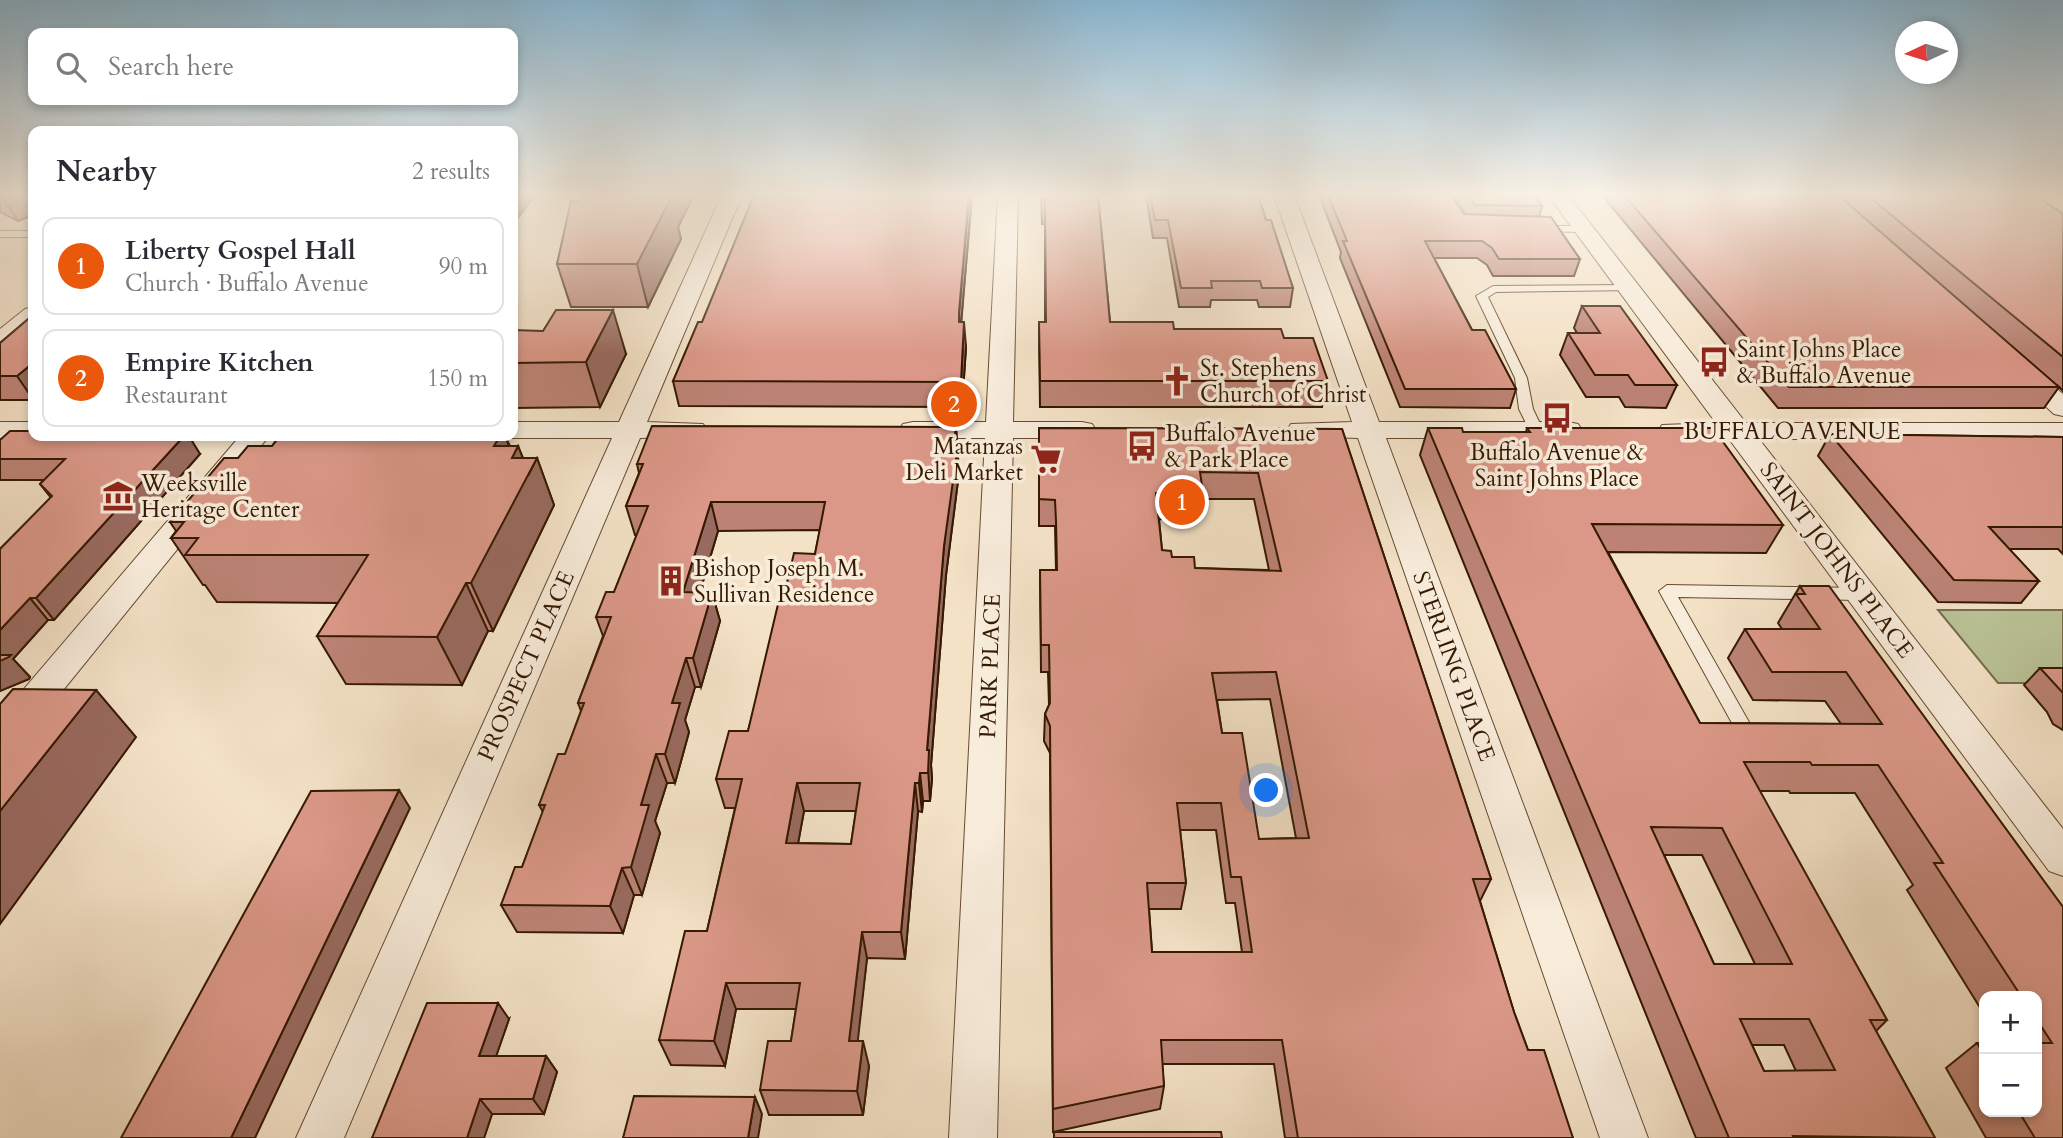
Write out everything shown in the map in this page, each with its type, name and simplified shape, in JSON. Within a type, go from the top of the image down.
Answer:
[{"type":"street","name":"PROSPECT PLACE","points":[[320,1138],[709,248]]},
{"type":"street","name":"PARK PLACE","points":[[973,1138],[1006,248]]},
{"type":"street","name":"STERLING PLACE","points":[[1303,248],[1624,1138]]},
{"type":"street","name":"SAINT JOHNS PLACE","points":[[1600,248],[2063,859]]},
{"type":"street","points":[[0,341],[28,318]]},
{"type":"street","points":[[2003,355],[2063,408]]},
{"type":"street","points":[[0,430],[28,430]]},
{"type":"street","points":[[518,430],[724,430]]},
{"type":"street","points":[[885,430],[1102,430]]},
{"type":"street","points":[[1280,430],[1590,430]]},
{"type":"street","name":"BUFFALO AVENUE","points":[[1641,430],[2063,431]]},
{"type":"street","points":[[0,741],[251,441]]},
{"type":"lane","points":[[1536,430],[1526,409],[1521,379],[1482,296],[1493,289],[1631,288]]},
{"type":"lane","points":[[1749,738],[1667,592],[1862,594]]},
{"type":"green space","points":[[1938,610],[2063,610],[2063,683],[1998,683]]},
{"type":"building","points":[[561,248],[645,248],[637,264],[557,264]]},
{"type":"building","points":[[732,248],[964,248],[959,312],[959,322],[964,322],[961,382],[673,381],[698,322],[702,322]]},
{"type":"building","points":[[1045,248],[1103,248],[1110,322],[1173,322],[1174,329],[1281,329],[1284,338],[1313,338],[1328,381],[1040,381],[1039,322],[1046,322]]},
{"type":"building","points":[[1173,248],[1280,248],[1293,288],[1262,288],[1260,281],[1211,281],[1212,288],[1181,288]]},
{"type":"building","points":[[1346,248],[1429,248],[1472,330],[1485,330],[1516,389],[1405,389]]},
{"type":"building","points":[[1492,248],[1572,248],[1580,259],[1499,259]]},
{"type":"building","points":[[1670,248],[1899,248],[2059,387],[1789,387]]},
{"type":"building","points":[[1931,248],[2063,248],[2063,357]]},
{"type":"building","points":[[1582,306],[1620,306],[1677,385],[1635,385],[1628,375],[1595,375],[1568,333],[1600,333]]},
{"type":"building","points":[[556,310],[613,310],[586,362],[518,363],[518,330],[543,331]]},
{"type":"building","points":[[28,319],[28,367],[17,376],[0,376],[0,343]]},
{"type":"building","points":[[652,426],[956,427],[954,440],[958,445],[944,546],[927,750],[928,773],[920,773],[919,783],[915,783],[901,932],[862,932],[849,1041],[863,1041],[857,1091],[760,1090],[768,1041],[791,1041],[800,983],[726,983],[714,1041],[659,1040],[685,931],[707,931],[742,779],[716,779],[729,731],[748,731],[779,600],[783,600],[794,553],[815,554],[825,502],[711,502],[683,592],[712,593],[693,658],[686,658],[672,703],[680,703],[665,754],[656,754],[641,805],[649,805],[631,867],[622,868],[610,906],[501,905],[515,867],[522,867],[545,805],[539,805],[558,754],[565,754],[584,703],[578,703],[611,617],[596,617],[606,592],[614,592],[648,506],[626,506],[643,464],[637,464]],"holes":[[[797,783],[860,783],[851,844],[786,843]]]},
{"type":"building","points":[[1039,428],[1342,429],[1491,879],[1473,879],[1514,1012],[1528,1050],[1544,1050],[1573,1138],[1298,1138],[1282,1040],[1161,1040],[1164,1086],[1053,1109],[1050,726],[1045,714],[1050,703],[1049,645],[1041,645],[1040,570],[1057,570],[1056,521],[1055,500],[1039,499]],"holes":[[[1200,472],[1258,473],[1281,571],[1195,568],[1194,557],[1172,557],[1171,551],[1162,550],[1156,493],[1203,493]],[[1276,672],[1309,838],[1259,839],[1242,733],[1222,733],[1212,673]],[[1177,803],[1221,803],[1231,877],[1241,877],[1252,952],[1152,952],[1147,883],[1186,883]]]},
{"type":"building","points":[[1428,428],[1462,428],[1463,432],[1530,432],[1527,428],[1713,428],[1783,525],[1592,524],[1700,723],[1882,724],[1846,672],[1772,672],[1745,629],[1820,629],[1796,594],[1805,594],[1800,586],[1829,586],[2063,907],[2063,1138],[2035,1138],[2022,1117],[2042,1117],[2042,1043],[2052,1043],[2042,1028],[2042,991],[2018,991],[1934,863],[1943,863],[1878,765],[1744,762],[1887,1020],[1870,1020],[1935,1138],[1793,1136],[1794,1138],[1729,1138]],"holes":[[[1651,827],[1722,828],[1792,964],[1714,964]],[[1740,1019],[1809,1019],[1835,1070],[1764,1071]]]},
{"type":"building","points":[[10,431],[28,431],[28,441],[179,441],[36,598],[30,598],[0,630],[0,549],[52,496],[40,484],[65,459],[0,459],[0,440]]},
{"type":"building","points":[[1830,434],[2063,437],[2063,527],[1989,527],[2039,581],[1954,580]]},
{"type":"building","points":[[276,441],[497,441],[494,446],[518,446],[512,458],[537,458],[471,583],[466,583],[437,637],[317,636],[368,555],[185,555],[198,538],[171,538],[184,522],[170,522],[224,458],[238,458],[248,446],[272,446]]},
{"type":"building","points":[[0,655],[11,655],[0,661]]},
{"type":"building","points":[[2040,668],[2063,668],[2063,693]]},
{"type":"building","points":[[13,689],[96,690],[0,811],[0,704]]},
{"type":"building","points":[[399,790],[231,1138],[121,1138],[311,791]]},
{"type":"building","points":[[427,1003],[498,1003],[479,1056],[546,1056],[533,1099],[480,1099],[467,1138],[372,1138]]},
{"type":"building","points":[[634,1096],[755,1097],[748,1138],[623,1138]]},
{"type":"building","points":[[1054,1132],[1221,1132],[1222,1138],[1054,1138]]},
{"type":"place","name":"Saint Johns Place & Buffalo Avenue","points":[[1714,362]]},
{"type":"place","name":"St. Stephens Church of Christ","points":[[1177,381]]},
{"type":"place","name":"Empire Kitchen","points":[[954,404]]},
{"type":"place","name":"Buffalo Avenue & Saint Johns Place","points":[[1557,418]]},
{"type":"place","name":"Buffalo Avenue & Park Place","points":[[1142,446]]},
{"type":"place","name":"Matanzas Deli Market","points":[[1046,459]]},
{"type":"place","name":"Weeksville Heritage Center","points":[[118,496]]},
{"type":"place","name":"Liberty Gospel Hall","points":[[1182,502]]},
{"type":"place","name":"Bishop Joseph M. Sullivan Residence","points":[[671,581]]}]
